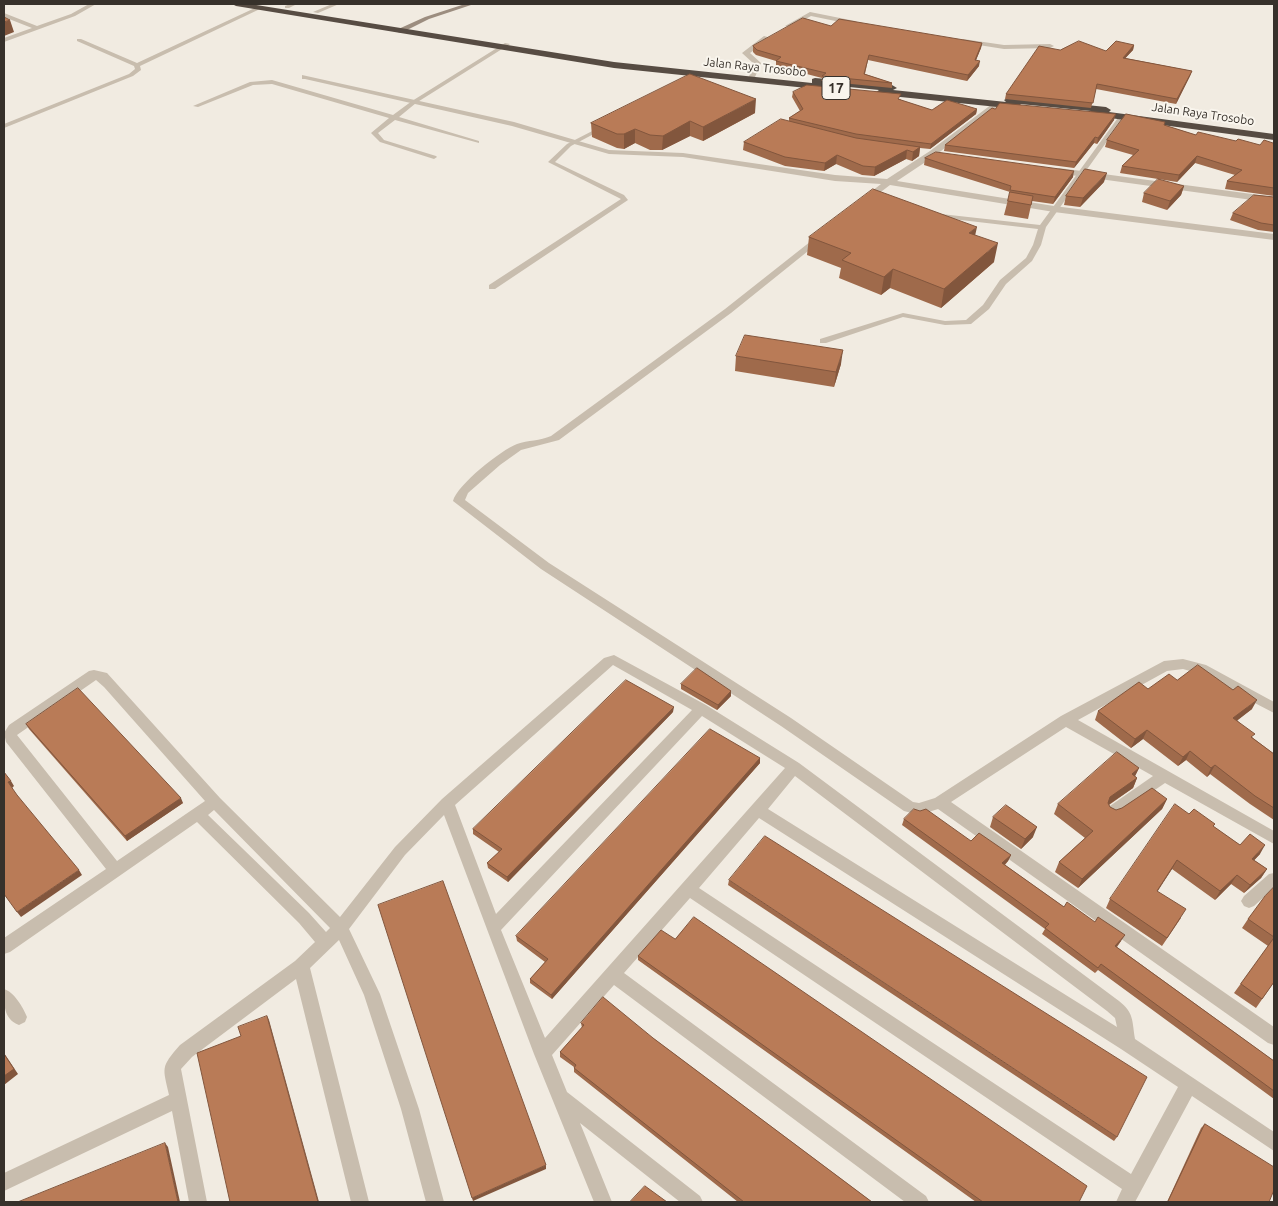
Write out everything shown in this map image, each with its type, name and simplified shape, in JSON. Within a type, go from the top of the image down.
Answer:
[{"type":"highway","name":"Jalan Raya Trosobo","points":[[236,4],[406,27]]},
{"type":"highway","name":"Jalan Raya Trosobo","points":[[269,4],[292,5],[504,46],[614,65],[701,77],[996,104],[1009,102],[1167,116],[1274,131]]},
{"type":"highway","name":"Jalan Raya Trosobo","points":[[504,46],[620,60],[754,71],[1274,136]]},
{"type":"main road","points":[[406,27],[471,4]]},
{"type":"street","points":[[781,30],[810,14],[867,25]]},
{"type":"street","points":[[754,71],[755,59],[746,53],[773,35]]},
{"type":"street","points":[[958,39],[1004,47],[1050,46]]},
{"type":"street","points":[[305,77],[514,124],[573,143],[609,152],[683,155],[1052,212],[1274,237]]},
{"type":"street","points":[[858,206],[885,185],[933,153],[996,104]]},
{"type":"street","points":[[915,151],[943,154]]},
{"type":"street","points":[[1050,170],[1274,200]]},
{"type":"street","points":[[828,230],[728,311],[555,438],[514,450],[464,490],[459,501],[544,566],[786,722],[899,801],[918,809],[940,802],[1066,720],[1164,666],[1174,664],[1190,665],[1201,669],[1274,708]]},
{"type":"street","points":[[198,1202],[171,1072],[178,1058],[301,966],[341,928],[400,851],[447,802],[610,661],[619,662],[701,709],[794,768],[1123,1014],[1127,1043]]},
{"type":"street","points":[[116,871],[10,738],[10,734],[14,729],[94,675],[102,677],[108,683],[215,802],[341,928],[372,994],[410,1110],[435,1202]]},
{"type":"street","points":[[493,928],[701,709]]},
{"type":"street","points":[[1066,720],[1274,838]]},
{"type":"street","points":[[542,1054],[794,768]]},
{"type":"street","points":[[1112,812],[1165,776]]},
{"type":"street","points":[[5,943],[116,871],[215,802]]},
{"type":"street","points":[[447,802],[542,1054],[562,1098],[603,1202]]},
{"type":"street","points":[[940,802],[1274,1037]]},
{"type":"street","points":[[758,810],[1127,1043],[1274,1142]]},
{"type":"street","points":[[198,814],[304,918],[325,943]]},
{"type":"street","points":[[1249,901],[1274,879]]},
{"type":"street","points":[[687,888],[1133,1186]]},
{"type":"street","points":[[301,966],[360,1202]]},
{"type":"street","points":[[612,974],[920,1202]]},
{"type":"street","points":[[4,996],[19,1017]]},
{"type":"street","points":[[1125,1202],[1189,1084]]},
{"type":"street","points":[[562,1098],[694,1202]]},
{"type":"street","points":[[4,1182],[177,1100]]},
{"type":"lane","points":[[4,40],[72,15],[93,4]]},
{"type":"lane","points":[[320,10],[334,5]]},
{"type":"lane","points":[[79,40],[137,65],[259,8]]},
{"type":"lane","points":[[4,15],[37,28]]},
{"type":"lane","points":[[434,157],[382,141],[374,133],[414,102],[504,46]]},
{"type":"lane","points":[[4,126],[131,75],[138,70],[137,65]]},
{"type":"lane","points":[[196,106],[252,83],[266,81],[478,142]]},
{"type":"lane","points":[[823,340],[903,315],[945,323],[968,322],[986,307],[1002,282],[1029,259],[1037,245],[1042,227],[1122,116]]},
{"type":"lane","points":[[492,287],[625,200],[622,196],[551,162],[573,143],[610,124]]},
{"type":"lane","points":[[926,214],[1042,227]]},
{"type":"building","points":[[803,18],[831,26],[839,19],[982,43],[975,60],[980,61],[968,75],[869,55],[864,74],[892,83],[822,76],[826,73],[776,61],[781,57],[757,50],[753,46]]},
{"type":"building","points":[[1079,41],[1106,51],[1116,41],[1134,45],[1123,58],[1192,71],[1177,99],[1097,84],[1093,103],[1006,94],[1039,46],[1060,50]]},
{"type":"building","points":[[690,74],[756,99],[703,127],[690,121],[663,136],[650,135],[635,129],[624,134],[617,134],[591,123]]},
{"type":"building","points":[[807,85],[901,94],[898,99],[932,110],[947,100],[977,109],[931,144],[856,134],[789,118],[803,109],[793,92]]},
{"type":"building","points":[[1000,103],[1116,114],[1098,138],[1095,137],[1076,162],[945,145],[992,108],[995,109]]},
{"type":"building","points":[[1126,114],[1165,122],[1164,125],[1196,135],[1198,132],[1260,145],[1264,140],[1274,142],[1274,188],[1227,181],[1242,170],[1197,156],[1179,175],[1122,166],[1139,150],[1107,140]]},
{"type":"building","points":[[781,119],[856,138],[920,147],[913,152],[907,150],[875,167],[863,166],[837,155],[825,163],[785,157],[744,142]]},
{"type":"building","points":[[936,152],[1074,171],[1055,197],[1010,190],[1011,186],[925,158]]},
{"type":"building","points":[[1085,169],[1107,173],[1083,198],[1066,196]]},
{"type":"building","points":[[1158,179],[1184,186],[1170,201],[1144,193]]},
{"type":"building","points":[[873,189],[977,227],[969,233],[998,243],[944,289],[893,269],[884,277],[842,260],[851,253],[809,237]]},
{"type":"building","points":[[1010,192],[1033,196],[1031,205],[1008,201]]},
{"type":"building","points":[[1254,195],[1274,197],[1274,225],[1261,223],[1233,213]]},
{"type":"building","points":[[745,335],[843,350],[836,372],[736,356]]},
{"type":"building","points":[[1198,665],[1233,690],[1238,686],[1257,700],[1233,718],[1255,734],[1251,737],[1274,754],[1274,808],[1215,765],[1211,768],[1190,751],[1183,757],[1147,730],[1135,739],[1098,711],[1139,682],[1148,689],[1169,674],[1177,680]]},
{"type":"building","points":[[697,668],[731,691],[718,705],[681,684]]},
{"type":"building","points":[[626,680],[674,707],[507,877],[487,863],[502,849],[473,829]]},
{"type":"building","points":[[78,688],[181,798],[125,836],[26,724]]},
{"type":"building","points":[[710,729],[760,758],[551,995],[530,979],[548,959],[516,936]]},
{"type":"building","points":[[1117,752],[1139,768],[1132,774],[1137,778],[1110,797],[1108,803],[1110,807],[1116,810],[1122,808],[1152,788],[1167,799],[1082,879],[1059,862],[1093,831],[1058,804]]},
{"type":"building","points":[[4,772],[11,781],[8,782],[17,795],[79,870],[17,912],[4,894]]},
{"type":"building","points":[[1175,804],[1189,814],[1194,809],[1215,824],[1213,826],[1240,845],[1250,834],[1265,845],[1252,859],[1267,869],[1250,885],[1237,875],[1220,891],[1177,860],[1157,891],[1186,909],[1167,938],[1110,899]]},
{"type":"building","points":[[1006,805],[1037,827],[1025,839],[993,817]]},
{"type":"building","points":[[914,809],[920,811],[926,809],[971,841],[979,833],[1011,855],[1002,863],[1064,907],[1067,902],[1095,922],[1098,917],[1125,935],[1115,946],[1274,1061],[1274,1091],[1101,964],[1098,968],[1045,928],[1049,924],[904,819]]},
{"type":"building","points":[[765,836],[1147,1077],[1117,1137],[729,880]]},
{"type":"building","points":[[443,881],[546,1165],[472,1198],[378,905]]},
{"type":"building","points":[[1274,887],[1274,937],[1248,919]]},
{"type":"building","points":[[694,917],[1087,1186],[1079,1202],[983,1202],[638,956],[661,930],[675,939]]},
{"type":"building","points":[[1274,938],[1274,982],[1262,999],[1241,984]]},
{"type":"building","points":[[603,997],[653,1038],[872,1202],[744,1202],[574,1068],[576,1065],[560,1052],[584,1025],[581,1023]]},
{"type":"building","points":[[267,1016],[318,1202],[230,1202],[197,1053],[241,1036],[238,1027]]},
{"type":"building","points":[[4,1054],[14,1069],[4,1076]]},
{"type":"building","points":[[1205,1124],[1274,1167],[1274,1190],[1269,1202],[1168,1202]]},
{"type":"building","points":[[165,1143],[178,1202],[18,1202]]},
{"type":"building","points":[[645,1186],[667,1202],[630,1202]]}]
